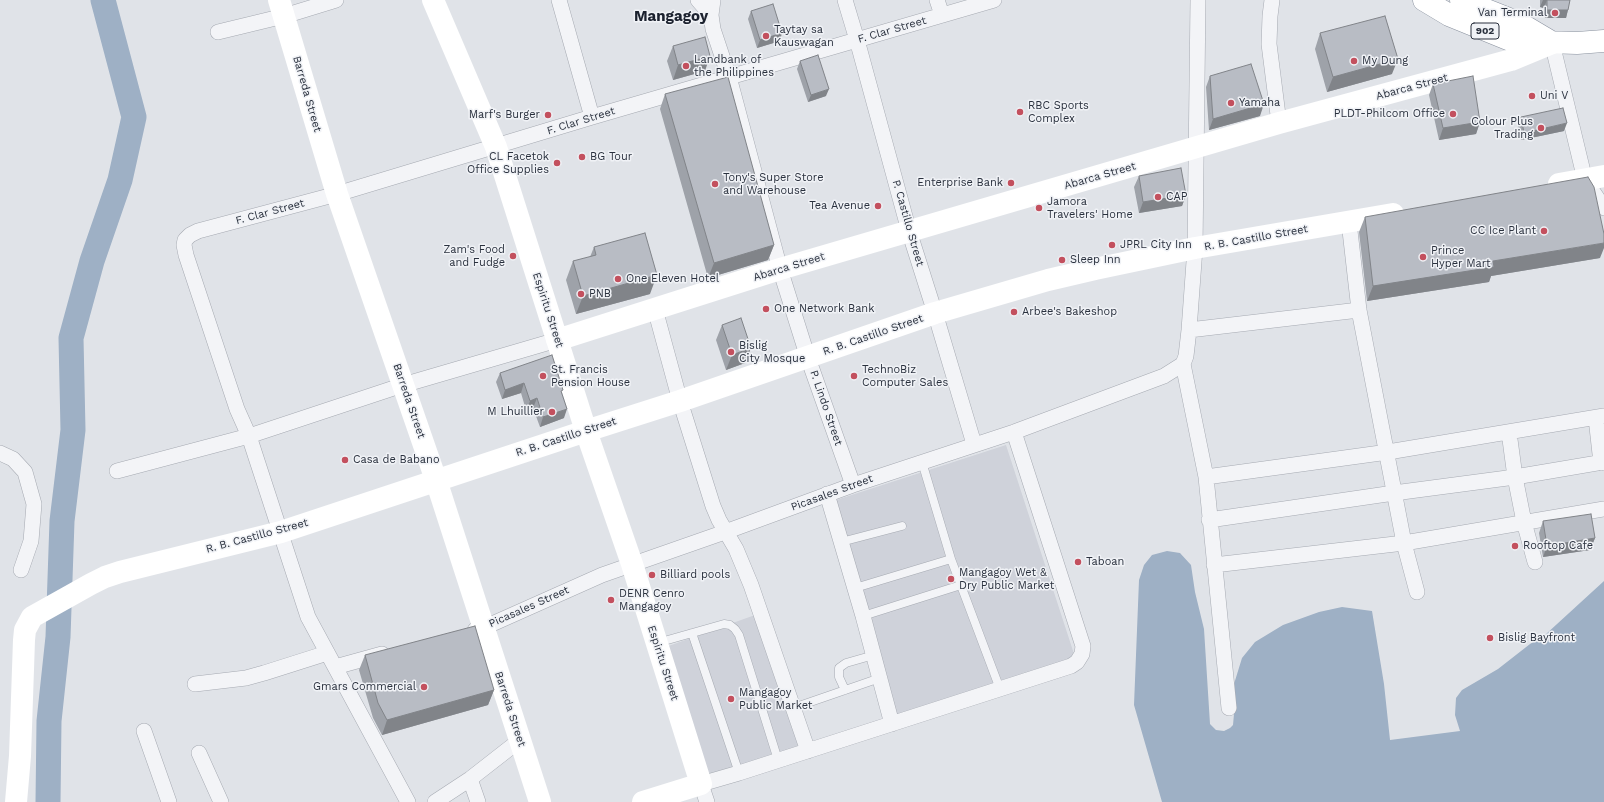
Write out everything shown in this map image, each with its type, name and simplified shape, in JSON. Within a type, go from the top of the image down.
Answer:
[{"type":"main road","name":"Espiritu Street","points":[[433,0],[496,147],[586,430],[632,564],[704,793]]},
{"type":"main road","name":"902","points":[[1424,0],[1449,15],[1513,41],[1552,43],[1604,41]]},
{"type":"main road","name":"902","points":[[1461,0],[1490,13],[1519,23],[1552,43]]},
{"type":"main road","name":"Barreda Street","points":[[281,8],[336,194],[436,480],[540,802]]},
{"type":"main road","name":"Abarca Street","points":[[557,340],[780,269],[909,231],[1280,123],[1511,60],[1552,43]]},
{"type":"main road","points":[[1538,188],[1595,178]]},
{"type":"main road","name":"R. B. Castillo Street","points":[[16,802],[20,756],[25,630],[32,617],[91,584],[120,572],[281,532],[586,430],[680,401],[935,313],[1048,280],[1195,248],[1412,210]]},
{"type":"main road","points":[[643,802],[704,793]]},
{"type":"street","points":[[218,32],[281,8],[336,0]]},
{"type":"street","points":[[559,0],[592,117]]},
{"type":"street","points":[[698,0],[712,7]]},
{"type":"street","name":"P. Castillo Street","points":[[845,0],[909,231],[974,444]]},
{"type":"street","points":[[937,0],[942,15]]},
{"type":"street","name":"F. Clar Street","points":[[249,436],[237,409],[186,255],[184,245],[185,240],[190,235],[198,231],[336,194],[592,117],[994,0]]},
{"type":"street","points":[[1198,0],[1195,248],[1189,330],[1186,356],[1183,364],[1206,477],[1228,708]]},
{"type":"street","points":[[1272,0],[1269,44],[1280,123]]},
{"type":"street","name":"P. Lindo Street","points":[[712,7],[713,29],[729,77],[780,269],[808,358],[853,485]]},
{"type":"street","points":[[1552,43],[1604,208]]},
{"type":"street","points":[[1349,222],[1359,310],[1388,452],[1394,493],[1404,542],[1417,592]]},
{"type":"street","points":[[655,309],[680,401],[713,506],[725,532],[736,550],[751,585],[808,751]]},
{"type":"street","points":[[1189,330],[1359,310]]},
{"type":"street","points":[[117,471],[249,436],[403,384],[557,340]]},
{"type":"street","name":"Picasales Street","points":[[461,634],[483,628],[585,582],[632,564],[853,485],[1014,432],[1164,376],[1183,364]]},
{"type":"street","points":[[1206,477],[1388,452],[1600,417],[1602,462],[1515,477],[1209,520]]},
{"type":"street","points":[[704,793],[739,773],[1071,666],[1077,662],[1082,654],[1083,646],[1014,432]]},
{"type":"street","points":[[1509,432],[1515,477],[1534,562]]},
{"type":"street","points":[[249,436],[308,617],[408,802]]},
{"type":"street","points":[[0,453],[13,459],[25,472],[34,504],[31,541],[21,570]]},
{"type":"street","points":[[827,494],[863,616],[892,724]]},
{"type":"street","points":[[1214,565],[1404,542],[1604,509]]},
{"type":"street","points":[[335,667],[394,651]]},
{"type":"street","points":[[195,684],[246,678],[327,653]]},
{"type":"street","points":[[144,731],[169,802]]},
{"type":"street","points":[[435,802],[470,779],[520,740]]},
{"type":"street","points":[[199,754],[221,802]]},
{"type":"street","points":[[470,779],[478,802]]},
{"type":"lane","points":[[922,462],[951,559],[1000,689]]},
{"type":"lane","points":[[842,542],[902,526]]},
{"type":"lane","points":[[855,588],[951,559]]},
{"type":"lane","points":[[863,616],[960,585]]},
{"type":"lane","points":[[656,643],[724,624],[730,625],[735,629],[739,635],[778,760]]},
{"type":"lane","points":[[692,633],[739,773]]},
{"type":"lane","points":[[844,690],[839,677],[839,668],[846,663],[874,655]]},
{"type":"lane","points":[[793,708],[880,678]]},
{"type":"shaded area","name":"Mangagoy Wet & Dry Public Market","points":[[1006,445],[1075,657],[894,719],[830,502]]},
{"type":"shaded area","name":"Mangagoy Public Market","points":[[755,615],[801,750],[706,779],[663,648]]},
{"type":"water","points":[[1167,551],[1180,553],[1191,565],[1195,592],[1204,629],[1210,724],[1216,730],[1224,731],[1233,725],[1235,703],[1234,684],[1242,658],[1255,642],[1283,625],[1319,612],[1342,607],[1372,611],[1384,684],[1390,740],[1460,731],[1455,715],[1456,698],[1462,690],[1498,669],[1530,644],[1545,635],[1604,581],[1604,802],[1162,802],[1134,705],[1139,580],[1144,565],[1152,555]]},
{"type":"building","points":[[1547,0],[1570,0],[1568,10],[1547,10]]},
{"type":"building","points":[[773,4],[782,33],[760,40],[751,11]]},
{"type":"building","name":"My Dung","points":[[1385,16],[1398,59],[1333,77],[1320,33]]},
{"type":"building","points":[[705,37],[710,56],[678,65],[673,46]]},
{"type":"building","points":[[818,55],[829,89],[811,95],[800,61]]},
{"type":"building","name":"Yamaha","points":[[1251,64],[1264,104],[1213,119],[1210,76]]},
{"type":"building","name":"PLDT-Philcom Office","points":[[1473,76],[1480,122],[1443,128],[1433,84]]},
{"type":"building","name":"Tony's Super Store and Warehouse","points":[[728,77],[774,245],[714,263],[665,94]]},
{"type":"building","points":[[1563,108],[1567,123],[1524,133],[1521,117]]},
{"type":"building","points":[[1181,168],[1186,195],[1143,202],[1139,176]]},
{"type":"building","points":[[1588,177],[1594,187],[1604,234],[1604,243],[1493,261],[1494,267],[1373,286],[1365,217]]},
{"type":"building","points":[[645,233],[657,275],[583,296],[573,261],[596,255],[594,247]]},
{"type":"building","points":[[741,318],[751,348],[732,355],[722,325]]},
{"type":"building","points":[[552,355],[563,390],[561,391],[567,409],[543,417],[537,398],[530,401],[524,383],[505,390],[500,373]]},
{"type":"building","points":[[1591,514],[1595,538],[1547,546],[1543,521]]},
{"type":"building","name":"Gmars Commercial","points":[[475,626],[494,690],[387,720],[378,703],[365,655]]},
{"type":"waterway","points":[[48,802],[49,721],[58,637],[62,521],[73,430],[71,338],[92,261],[120,180],[134,117],[103,0]]},
{"type":"place","name":"Van Terminal","points":[[1555,13]]},
{"type":"place","name":"Taytay sa Kauswagan","points":[[766,36]]},
{"type":"place","name":"My Dung","points":[[1354,61]]},
{"type":"place","name":"Landbank of the Philippines","points":[[686,66]]},
{"type":"place","name":"Uni V","points":[[1532,96]]},
{"type":"place","name":"Yamaha","points":[[1231,103]]},
{"type":"place","name":"RBC Sports Complex","points":[[1020,112]]},
{"type":"place","name":"PLDT-Philcom Office","points":[[1453,114]]},
{"type":"place","name":"Marf's Burger","points":[[548,115]]},
{"type":"place","name":"Colour Plus Trading","points":[[1541,128]]},
{"type":"place","name":"BG Tour","points":[[582,157]]},
{"type":"place","name":"CL Facetok Office Supplies","points":[[557,163]]},
{"type":"place","name":"Enterprise Bank","points":[[1011,183]]},
{"type":"place","name":"Tony's Super Store and Warehouse","points":[[715,184]]},
{"type":"place","name":"CAP","points":[[1158,197]]},
{"type":"place","name":"Tea Avenue","points":[[878,206]]},
{"type":"place","name":"Jamora Travelers' Home","points":[[1039,208]]},
{"type":"place","name":"CC Ice Plant","points":[[1544,231]]},
{"type":"place","name":"JPRL City Inn","points":[[1112,245]]},
{"type":"place","name":"Zam's Food and Fudge","points":[[513,256]]},
{"type":"place","name":"Prince Hyper Mart","points":[[1423,257]]},
{"type":"place","name":"Sleep Inn","points":[[1062,260]]},
{"type":"place","name":"One Eleven Hotel","points":[[618,279]]},
{"type":"place","name":"PNB","points":[[581,294]]},
{"type":"place","name":"One Network Bank","points":[[766,309]]},
{"type":"place","name":"Arbee's Bakeshop","points":[[1014,312]]},
{"type":"place","name":"Bislig City Mosque","points":[[731,352]]},
{"type":"place","name":"St. Francis Pension House","points":[[543,376]]},
{"type":"place","name":"TechnoBiz Computer Sales","points":[[854,376]]},
{"type":"place","name":"M Lhuillier","points":[[552,412]]},
{"type":"place","name":"Casa de Babano","points":[[345,460]]},
{"type":"place","name":"Rooftop Cafe","points":[[1515,546]]},
{"type":"place","name":"Taboan","points":[[1078,562]]},
{"type":"place","name":"Billiard pools","points":[[652,575]]},
{"type":"place","name":"Mangagoy Wet & Dry Public Market","points":[[951,579]]},
{"type":"place","name":"DENR Cenro Mangagoy","points":[[611,600]]},
{"type":"place","name":"Bislig Bayfront","points":[[1490,638]]},
{"type":"place","name":"Gmars Commercial","points":[[424,687]]},
{"type":"place","name":"Mangagoy Public Market","points":[[731,699]]},
{"type":"district","name":"Mangagoy","points":[[671,17]]}]
